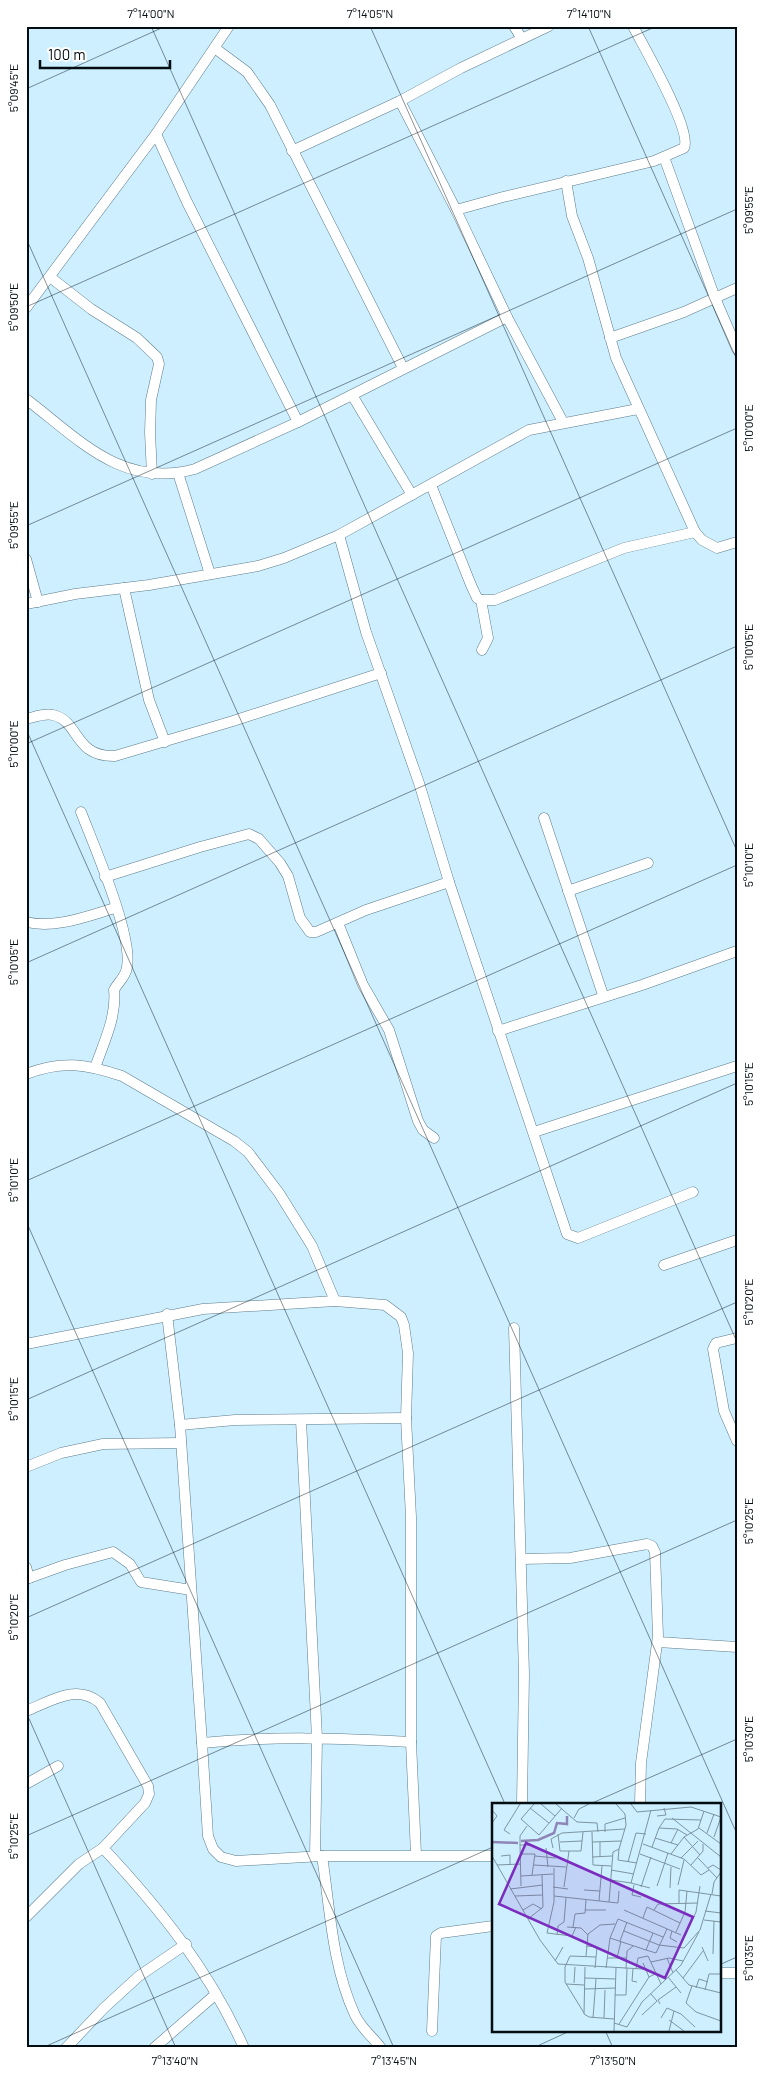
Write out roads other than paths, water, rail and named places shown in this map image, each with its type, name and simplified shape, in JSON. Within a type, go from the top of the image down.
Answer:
[{"type":"street","points":[[26,308],[50,278],[111,191],[156,134],[216,49],[229,26]]},
{"type":"street","points":[[514,26],[522,39]]},
{"type":"street","points":[[292,151],[400,101],[460,68],[549,26]]},
{"type":"street","points":[[456,210],[566,181],[600,175],[664,157],[684,148],[686,139],[672,102],[633,26]]},
{"type":"street","points":[[216,49],[240,66],[270,104],[403,368]]},
{"type":"street","points":[[400,101],[456,210],[507,318],[563,422]]},
{"type":"street","points":[[156,134],[187,202],[298,422]]},
{"type":"street","points":[[664,157],[715,298],[737,349]]},
{"type":"street","points":[[566,181],[572,216],[588,258],[610,338],[638,409],[677,488],[696,532],[702,540],[717,548],[737,542]]},
{"type":"street","points":[[50,278],[91,309],[137,338],[157,357],[158,364],[151,400],[152,474]]},
{"type":"street","points":[[610,338],[684,312],[737,288]]},
{"type":"street","points":[[26,399],[116,465],[152,474],[178,473],[195,469],[298,422],[403,368],[507,318]]},
{"type":"street","points":[[352,395],[412,494]]},
{"type":"street","points":[[26,604],[210,574],[278,560],[304,552],[339,535],[529,430],[638,409]]},
{"type":"street","points":[[178,473],[210,574]]},
{"type":"street","points":[[431,485],[471,585],[477,598],[481,600],[495,600],[624,548],[696,532]]},
{"type":"street","points":[[339,535],[366,632],[382,673],[498,1031],[534,1132],[563,1226],[570,1237],[578,1238],[692,1192]]},
{"type":"street","points":[[26,559],[38,602]]},
{"type":"street","points":[[124,588],[149,700],[165,742]]},
{"type":"street","points":[[481,600],[488,638],[482,650]]},
{"type":"street","points":[[26,718],[45,714],[54,715],[63,720],[86,749],[105,756],[128,753],[165,742],[382,673]]},
{"type":"street","points":[[81,812],[121,920],[128,962],[127,970],[114,990],[115,1000],[111,1020],[95,1068]]},
{"type":"street","points":[[544,818],[603,996]]},
{"type":"street","points":[[105,877],[200,847],[249,834],[259,839],[284,869],[305,928],[310,932],[316,932],[400,898],[449,882]]},
{"type":"street","points":[[568,891],[648,863]]},
{"type":"street","points":[[26,922],[35,924],[66,922],[115,908]]},
{"type":"street","points":[[338,923],[363,985],[389,1030],[418,1121],[423,1130],[434,1138]]},
{"type":"street","points":[[498,1031],[642,985],[737,951]]},
{"type":"street","points":[[26,1074],[65,1064],[95,1068],[122,1076],[234,1141],[248,1152],[279,1193],[312,1246],[335,1301]]},
{"type":"street","points":[[534,1132],[737,1066]]},
{"type":"street","points":[[664,1265],[737,1240]]},
{"type":"street","points":[[26,1344],[167,1314],[203,1309],[335,1301],[385,1305],[401,1317],[408,1352],[406,1418],[411,1517],[411,1742],[416,1854]]},
{"type":"street","points":[[167,1314],[180,1425],[206,1819],[213,1850],[221,1857],[236,1861],[318,1856],[416,1854],[492,1856]]},
{"type":"street","points":[[514,1328],[524,1674],[522,1803]]},
{"type":"street","points":[[737,1338],[716,1343],[713,1349],[724,1410],[737,1442]]},
{"type":"street","points":[[180,1425],[236,1420],[406,1418]]},
{"type":"street","points":[[301,1420],[317,1738],[318,1856],[341,1975],[355,2016],[364,2030],[381,2048]]},
{"type":"street","points":[[26,1467],[61,1454],[103,1444],[181,1443]]},
{"type":"street","points":[[520,1559],[570,1558],[647,1544],[652,1546],[655,1552],[658,1642],[641,1763],[640,1803]]},
{"type":"street","points":[[26,1567],[28,1578],[113,1552],[130,1564],[141,1582],[191,1590]]},
{"type":"street","points":[[658,1642],[737,1647]]},
{"type":"street","points":[[26,1711],[75,1693],[84,1693],[93,1697],[100,1703],[144,1777],[149,1794],[145,1803],[103,1848],[79,1864],[26,1917]]},
{"type":"street","points":[[202,1744],[229,1740],[317,1738],[362,1738],[411,1742]]},
{"type":"street","points":[[26,1784],[58,1766]]},
{"type":"street","points":[[103,1848],[140,1887],[186,1944],[216,1994],[244,2048]]},
{"type":"street","points":[[432,2031],[436,1936],[440,1933],[492,1926]]},
{"type":"street","points":[[66,2048],[104,2008],[140,1976],[186,1944]]},
{"type":"street","points":[[720,1973],[737,1973]]},
{"type":"street","points":[[154,2048],[216,1994]]}]
